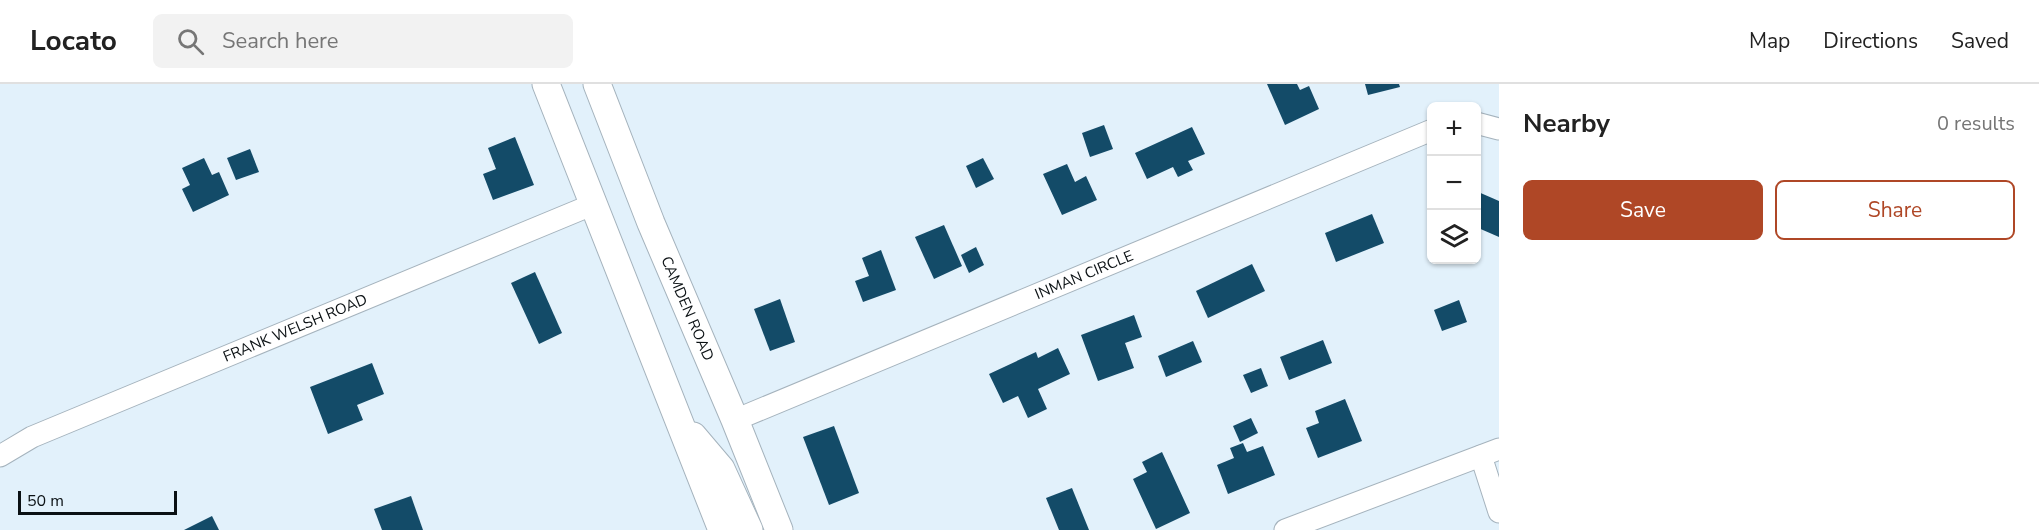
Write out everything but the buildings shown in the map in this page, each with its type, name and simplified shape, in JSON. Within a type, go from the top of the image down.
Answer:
[{"type":"main road","points":[[546,84],[722,530]]},
{"type":"main road","name":"CAMDEN ROAD","points":[[597,84],[651,223],[779,530]]},
{"type":"main road","points":[[679,419],[721,469],[749,530]]},
{"type":"street","points":[[1481,124],[1499,129]]},
{"type":"street","name":"INMAN CIRCLE","points":[[735,420],[1427,132]]},
{"type":"street","name":"FRANK WELSH ROAD","points":[[0,456],[32,437],[594,204]]},
{"type":"street","points":[[1285,530],[1490,452],[1499,512]]}]
